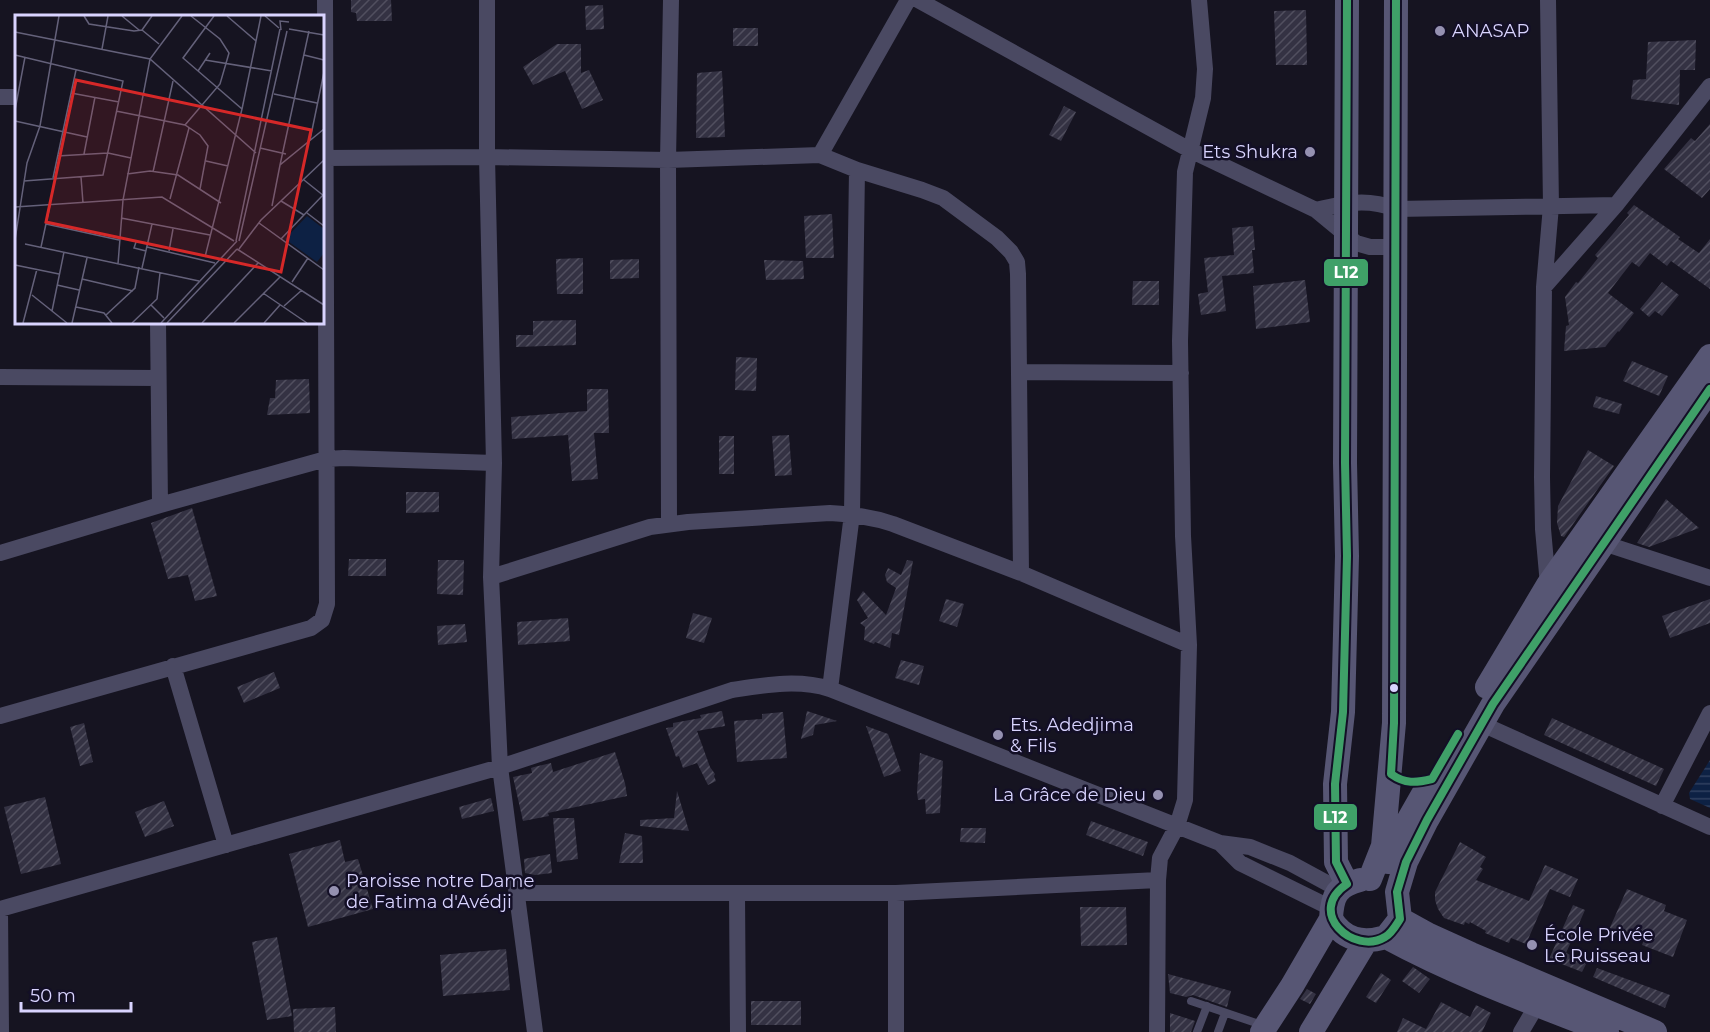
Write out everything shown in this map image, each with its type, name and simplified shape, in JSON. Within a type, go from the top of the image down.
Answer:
[{"type":"main road","points":[[1347,0],[1345,452],[1347,556],[1343,712],[1335,784],[1336,862],[1384,932],[1421,956],[1607,1032]]},
{"type":"main road","points":[[1264,1029],[1292,992],[1356,893],[1383,846],[1394,692],[1396,0]]},
{"type":"main road","points":[[1655,1032],[1429,935],[1384,932],[1348,936],[1338,930],[1356,893],[1401,833],[1548,585],[1710,356]]},
{"type":"main road","points":[[1356,893],[1406,862],[1427,820],[1493,704],[1710,389]]},
{"type":"main road","points":[[1390,771],[1403,782],[1415,783],[1432,779]]},
{"type":"main road","points":[[1311,1032],[1384,932]]},
{"type":"street","points":[[0,716],[311,628],[322,620],[327,604],[325,0]]},
{"type":"street","points":[[487,0],[494,463],[491,577],[500,767],[535,1032]]},
{"type":"street","points":[[669,524],[668,159],[671,0]]},
{"type":"street","points":[[820,155],[908,0]]},
{"type":"street","points":[[918,0],[1190,150],[1316,210],[1356,243],[1370,247],[1396,247]]},
{"type":"street","points":[[1157,1032],[1160,858],[1177,826],[1185,800],[1189,645],[1183,536],[1180,341],[1185,172],[1203,98],[1205,69],[1199,0]]},
{"type":"street","points":[[1548,0],[1551,206],[1544,287],[1542,477],[1543,529],[1548,585]]},
{"type":"street","points":[[1544,287],[1616,205],[1710,86]]},
{"type":"street","points":[[325,158],[668,159],[820,155],[857,170],[943,198],[997,238],[1017,262],[1021,573]]},
{"type":"street","points":[[830,689],[852,514],[857,170]]},
{"type":"street","points":[[1316,210],[1363,201],[1396,208],[1616,205]]},
{"type":"street","points":[[158,324],[160,505]]},
{"type":"street","points":[[1020,372],[1181,373]]},
{"type":"street","points":[[0,377],[158,378]]},
{"type":"street","points":[[0,553],[326,459],[494,463]]},
{"type":"street","points":[[491,577],[650,527],[688,522],[830,513],[852,514],[876,518],[1021,573],[1189,645]]},
{"type":"street","points":[[1603,543],[1710,578]]},
{"type":"street","points":[[174,666],[226,845]]},
{"type":"street","points":[[2,1032],[0,909],[500,767],[732,690],[769,685],[816,685],[830,689],[1220,843],[1240,863],[1356,893]]},
{"type":"street","points":[[1662,806],[1710,712]]},
{"type":"street","points":[[1482,724],[1710,827]]},
{"type":"street","points":[[516,893],[896,893],[1158,880]]},
{"type":"street","points":[[737,893],[738,1032]]},
{"type":"street","points":[[896,893],[896,1032]]},
{"type":"street","points":[[1521,1032],[1537,1005]]},
{"type":"lane","points":[[1191,1001],[1264,1029]]},
{"type":"lane","points":[[1197,1032],[1206,1006]]},
{"type":"lane","points":[[1218,1032],[1225,1013]]},
{"type":"water","points":[[1710,760],[1710,808],[1690,799],[1689,793]]},
{"type":"building","points":[[351,0],[391,0],[392,21],[357,21],[356,13],[351,12]]},
{"type":"building","points":[[603,5],[604,29],[586,30],[585,6]]},
{"type":"building","points":[[1306,10],[1307,65],[1276,65],[1274,11]]},
{"type":"building","points":[[733,28],[758,28],[758,46],[733,46]]},
{"type":"building","points":[[1696,40],[1695,70],[1680,70],[1679,105],[1631,99],[1633,80],[1646,79],[1648,42]]},
{"type":"building","points":[[557,44],[581,44],[581,73],[589,70],[603,100],[582,109],[565,71],[533,85],[523,67]]},
{"type":"building","points":[[722,71],[725,137],[696,138],[697,73]]},
{"type":"building","points":[[1064,106],[1076,112],[1061,141],[1049,135]]},
{"type":"building","points":[[1710,124],[1710,189],[1702,198],[1664,169],[1691,138],[1695,141]]},
{"type":"building","points":[[1634,205],[1699,253],[1710,239],[1710,289],[1671,261],[1667,266],[1650,253],[1639,267],[1632,262],[1608,293],[1634,313],[1619,332],[1605,347],[1564,351],[1566,326],[1569,325],[1565,297],[1598,258],[1595,255],[1629,215],[1627,213]]},
{"type":"building","points":[[832,214],[834,258],[806,258],[804,216]]},
{"type":"building","points":[[1253,226],[1254,273],[1222,276],[1226,311],[1201,315],[1198,294],[1208,292],[1204,258],[1234,255],[1232,228]]},
{"type":"building","points":[[583,258],[583,294],[557,294],[556,259]]},
{"type":"building","points":[[639,259],[639,278],[610,279],[610,260]]},
{"type":"building","points":[[764,260],[803,261],[804,279],[766,280]]},
{"type":"building","points":[[1305,280],[1310,322],[1256,329],[1253,286]]},
{"type":"building","points":[[1133,281],[1159,281],[1159,305],[1132,305]]},
{"type":"building","points":[[1662,282],[1679,295],[1662,316],[1655,311],[1649,317],[1640,309]]},
{"type":"building","points":[[576,320],[576,345],[516,347],[516,335],[533,335],[533,321]]},
{"type":"building","points":[[736,357],[757,358],[756,391],[735,390]]},
{"type":"building","points":[[1632,361],[1668,376],[1659,396],[1623,381]]},
{"type":"building","points":[[309,379],[310,413],[267,415],[270,398],[275,398],[276,380]]},
{"type":"building","points":[[587,389],[608,389],[609,433],[594,433],[598,479],[572,481],[568,435],[512,439],[511,417],[587,411]]},
{"type":"building","points":[[1596,396],[1622,404],[1619,414],[1593,407]]},
{"type":"building","points":[[789,435],[792,475],[775,476],[772,436]]},
{"type":"building","points":[[719,436],[734,436],[734,474],[719,474]]},
{"type":"building","points":[[1588,450],[1614,466],[1564,537],[1561,536],[1557,523],[1558,506]]},
{"type":"building","points":[[406,492],[439,492],[439,512],[406,513]]},
{"type":"building","points":[[1666,499],[1699,528],[1649,547],[1637,543]]},
{"type":"building","points":[[192,508],[217,596],[195,601],[188,575],[168,579],[151,523]]},
{"type":"building","points":[[349,559],[386,559],[386,576],[348,576]]},
{"type":"building","points":[[438,560],[464,560],[463,595],[437,594]]},
{"type":"building","points":[[907,560],[913,561],[899,635],[892,633],[890,648],[864,640],[865,627],[860,623],[868,618],[857,600],[863,591],[886,615],[896,588],[887,582],[885,575],[888,568],[901,575]]},
{"type":"building","points":[[946,599],[964,604],[957,627],[939,621]]},
{"type":"building","points":[[1710,599],[1710,623],[1670,638],[1662,616]]},
{"type":"building","points":[[693,613],[712,618],[704,643],[686,638]]},
{"type":"building","points":[[568,618],[570,641],[518,645],[517,622]]},
{"type":"building","points":[[465,624],[467,642],[438,645],[437,626]]},
{"type":"building","points":[[901,660],[924,666],[919,685],[895,678]]},
{"type":"building","points":[[274,672],[280,688],[244,703],[237,687]]},
{"type":"building","points":[[722,711],[725,726],[697,731],[710,767],[715,774],[716,781],[708,785],[697,763],[683,768],[679,756],[676,757],[666,728],[673,727],[673,723],[701,718],[700,715]]},
{"type":"building","points":[[807,711],[837,721],[815,725],[813,735],[801,739]]},
{"type":"building","points":[[783,712],[787,758],[737,762],[734,721],[762,719],[762,714]]},
{"type":"building","points":[[1552,718],[1664,769],[1656,786],[1544,735]]},
{"type":"building","points":[[84,723],[93,762],[80,766],[70,727]]},
{"type":"building","points":[[866,726],[888,734],[901,771],[884,777]]},
{"type":"building","points":[[615,752],[627,796],[548,813],[549,816],[523,821],[513,777],[532,773],[531,768],[534,767],[551,763],[553,772]]},
{"type":"building","points":[[920,753],[943,761],[940,813],[926,814],[925,799],[918,800]]},
{"type":"building","points":[[677,791],[689,831],[640,826],[640,820],[674,818]]},
{"type":"building","points":[[45,797],[61,864],[21,874],[4,807]]},
{"type":"building","points":[[491,798],[494,811],[462,819],[459,807]]},
{"type":"building","points":[[164,801],[174,826],[145,837],[135,812]]},
{"type":"building","points":[[553,818],[574,818],[578,859],[557,862]]},
{"type":"building","points":[[1091,821],[1148,842],[1143,856],[1086,835]]},
{"type":"building","points":[[961,828],[986,828],[985,843],[960,842]]},
{"type":"building","points":[[625,833],[642,836],[643,863],[619,863]]},
{"type":"building","points":[[340,840],[345,862],[358,859],[373,909],[308,927],[289,854]]},
{"type":"building","points":[[1460,842],[1486,857],[1480,867],[1483,869],[1476,880],[1529,901],[1545,865],[1578,879],[1570,897],[1550,889],[1526,944],[1511,938],[1509,943],[1485,933],[1486,931],[1470,922],[1469,924],[1465,922],[1464,925],[1444,918],[1438,909],[1435,892]]},
{"type":"building","points":[[550,854],[552,873],[535,875],[525,873],[524,859]]},
{"type":"building","points":[[1627,889],[1666,905],[1664,911],[1687,920],[1673,957],[1642,945],[1644,939],[1621,930],[1618,936],[1608,932]]},
{"type":"building","points":[[1573,905],[1585,910],[1566,953],[1587,962],[1582,972],[1549,959]]},
{"type":"building","points":[[1080,907],[1126,907],[1127,945],[1081,946]]},
{"type":"building","points":[[277,937],[292,1016],[267,1020],[252,942]]},
{"type":"building","points":[[506,949],[510,990],[443,996],[440,955]]},
{"type":"building","points":[[1413,967],[1430,979],[1419,993],[1402,981]]},
{"type":"building","points":[[1597,968],[1670,995],[1665,1008],[1593,977]]},
{"type":"building","points":[[1381,973],[1391,980],[1376,1003],[1366,997]]},
{"type":"building","points":[[1168,974],[1231,991],[1227,1007],[1193,995],[1186,997],[1170,993]]},
{"type":"building","points":[[1307,989],[1316,994],[1310,1004],[1300,999]]},
{"type":"building","points":[[751,1001],[801,1001],[801,1025],[751,1025]]},
{"type":"building","points":[[1441,1002],[1470,1017],[1476,1005],[1491,1013],[1482,1032],[1397,1032],[1403,1018],[1426,1029]]},
{"type":"building","points":[[335,1007],[336,1032],[294,1032],[293,1009]]},
{"type":"building","points":[[1170,1013],[1195,1021],[1191,1032],[1170,1032]]},
{"type":"transit line","name":"L12","points":[[1347,0],[1345,463],[1347,556],[1343,712],[1335,784],[1336,862],[1347,884],[1335,895],[1331,907],[1332,918],[1348,936],[1360,941],[1373,941],[1390,933],[1400,919],[1397,892],[1406,862],[1427,820],[1493,704],[1710,389]]},
{"type":"transit line","name":"L12","points":[[1396,0],[1394,723],[1391,774],[1401,780],[1411,782],[1432,779],[1458,734]]},
{"type":"place","name":"ANASAP","points":[[1440,31]]},
{"type":"place","name":"Ets Shukra","points":[[1310,152]]},
{"type":"place","name":"Ets. Adedjima & Fils","points":[[998,735]]},
{"type":"place","name":"La Grâce de Dieu","points":[[1158,795]]},
{"type":"place","name":"Paroisse notre Dame de Fatima d'Avédji","points":[[334,891]]},
{"type":"place","name":"École Privée Le Ruisseau","points":[[1532,945]]}]
